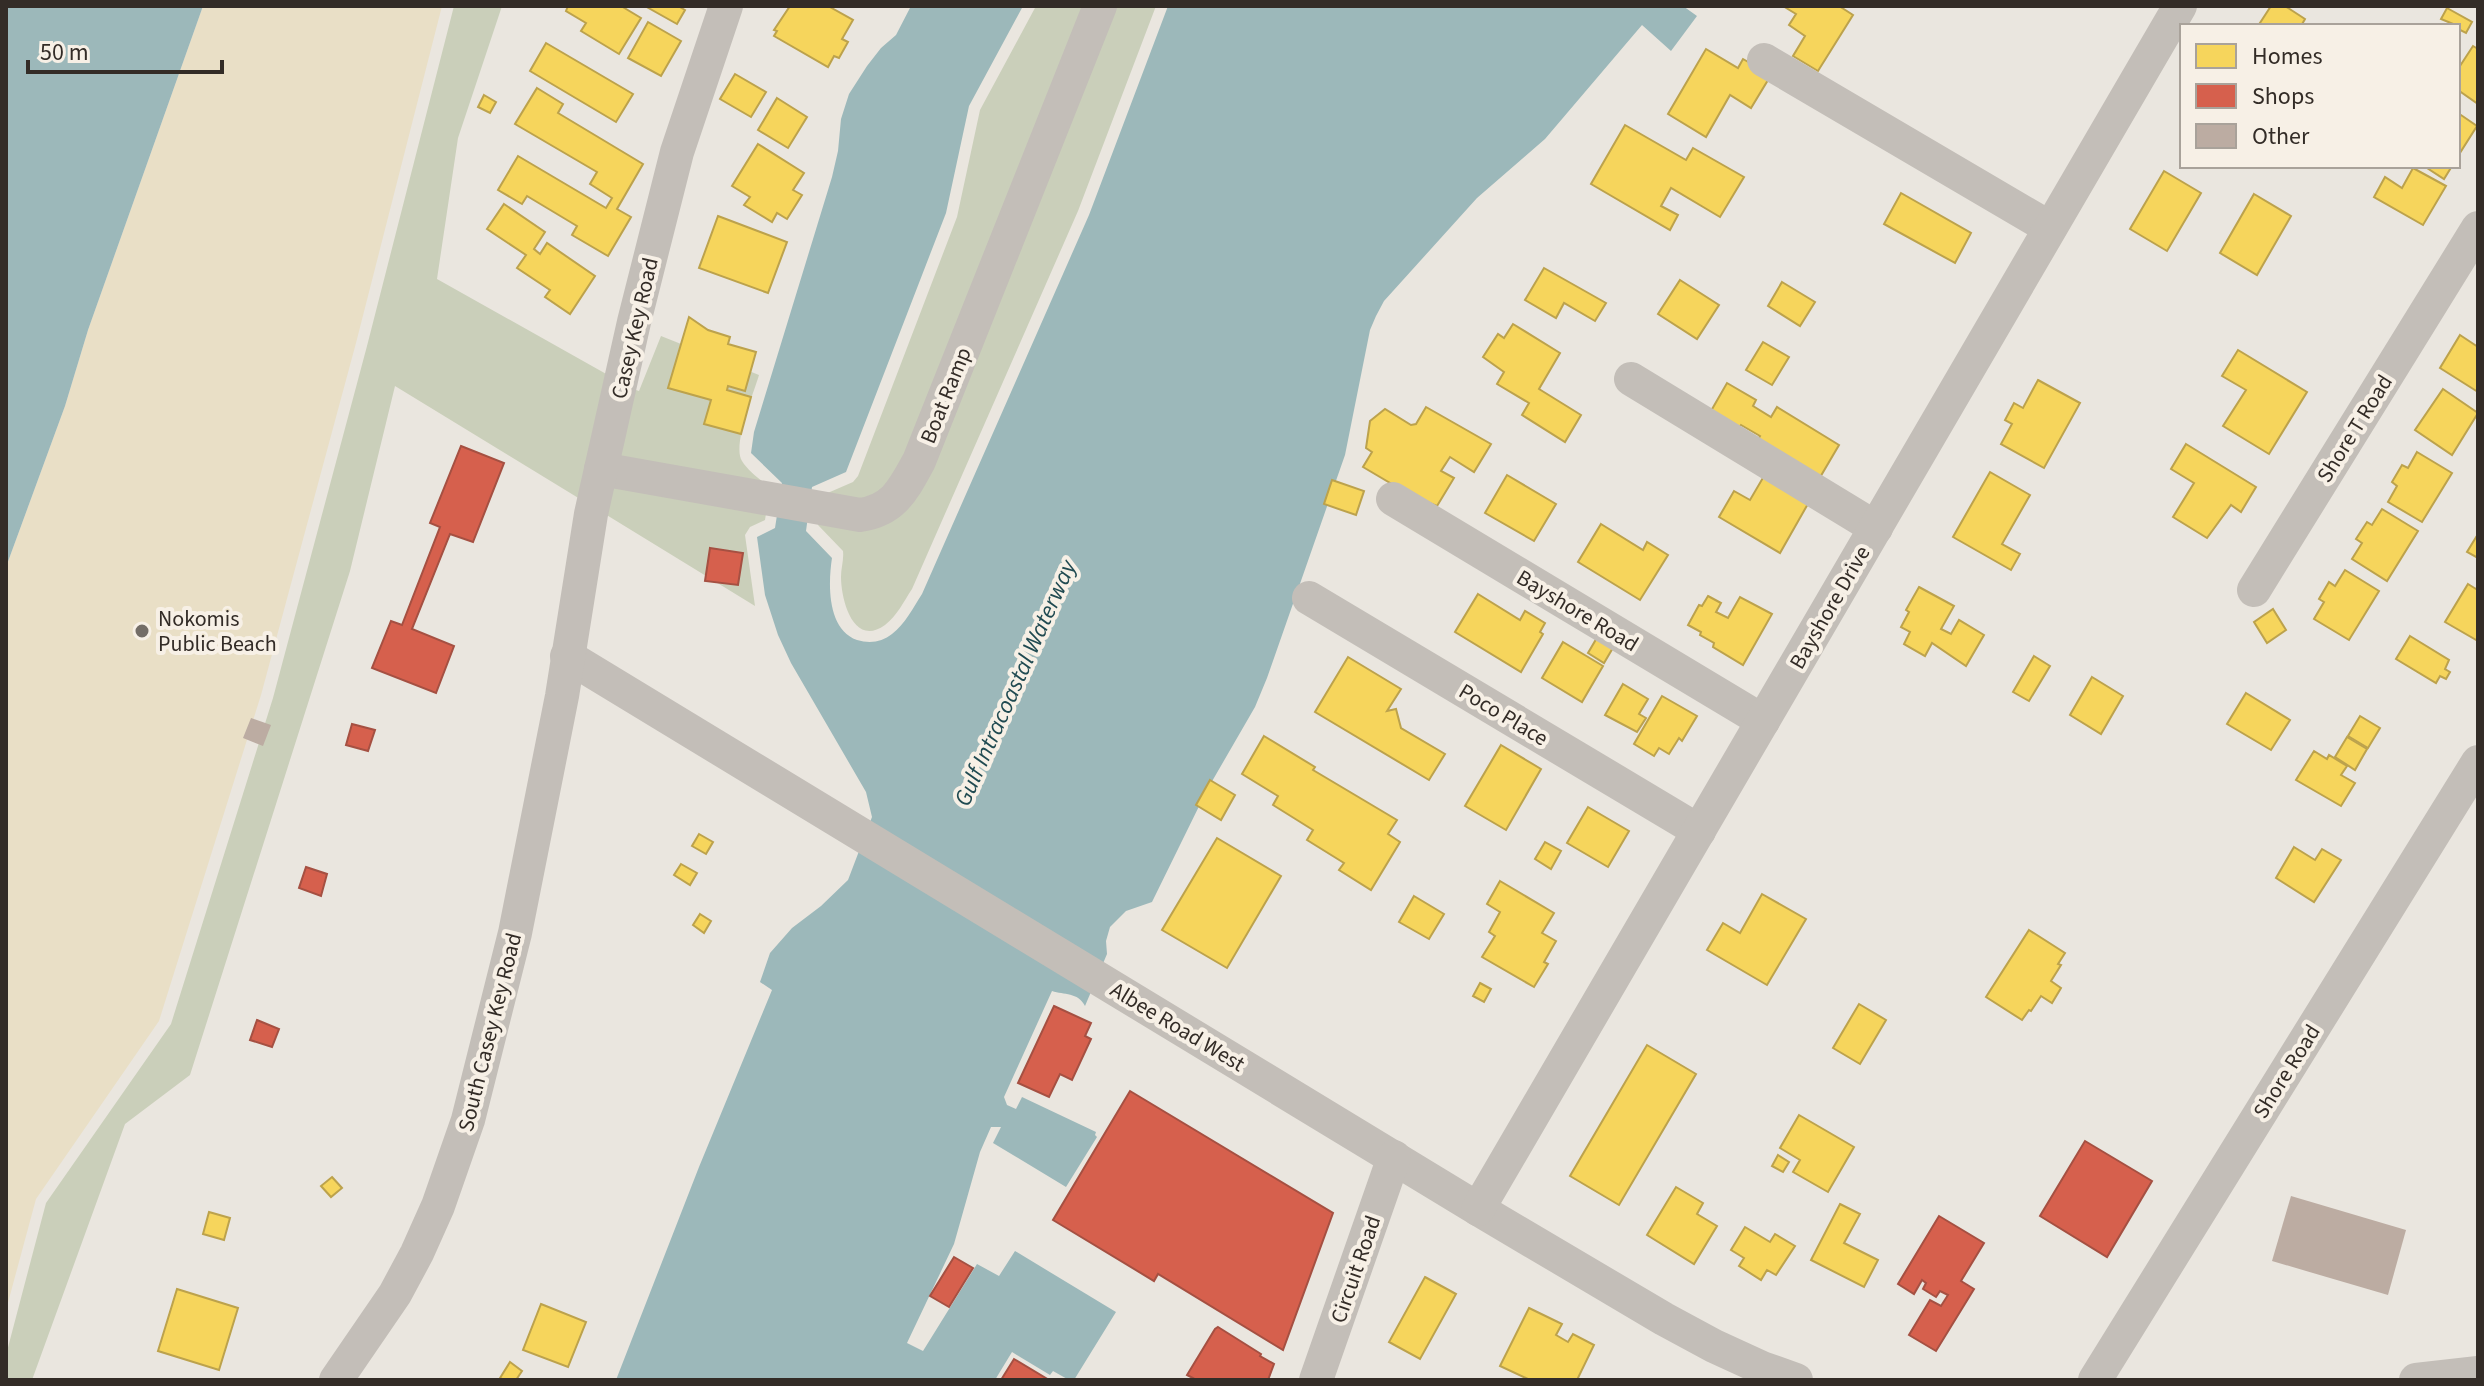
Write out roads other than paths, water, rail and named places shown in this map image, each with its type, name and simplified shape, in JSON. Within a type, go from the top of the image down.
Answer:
[{"type":"street","name":"Casey Key Road","points":[[567,656],[582,560],[634,322],[677,152],[726,6]]},
{"type":"street","name":"Boat Ramp","points":[[601,469],[860,515],[878,512],[891,503],[907,484],[919,461],[1100,6]]},
{"type":"street","name":"Bayshore Drive","points":[[1478,1209],[2180,6]]},
{"type":"street","points":[[1764,60],[2050,228]]},
{"type":"street","name":"Shore T Road","points":[[2254,590],[2466,273],[2478,228]]},
{"type":"street","points":[[1631,379],[1876,528]]},
{"type":"street","name":"Bayshore Road","points":[[1393,499],[1763,721]]},
{"type":"street","name":"Poco Place","points":[[1309,598],[1699,831]]},
{"type":"street","name":"Albee Road West","points":[[567,656],[1478,1209],[1714,1346],[1796,1380]]},
{"type":"street","name":"South Casey Key Road","points":[[336,1380],[395,1294],[417,1253],[438,1206],[468,1120],[515,933],[567,656]]},
{"type":"street","name":"Shore Road","points":[[2095,1380],[2478,762]]},
{"type":"street","name":"Circuit Road","points":[[1316,1380],[1394,1157]]},
{"type":"street","points":[[2416,1380],[2478,1373]]},
{"type":"water","points":[[6,6],[203,6],[6,567]]},
{"type":"water","name":"Gulf Intracoastal Waterway","points":[[911,6],[1023,6],[969,106],[946,213],[846,472],[812,487],[806,531],[832,558],[830,592],[835,616],[847,634],[867,642],[884,639],[897,630],[922,594],[1089,215],[1168,6],[1683,6],[1697,16],[1671,51],[1642,25],[1545,139],[1477,198],[1384,301],[1370,330],[1345,455],[1255,707],[1207,790],[1152,902],[1126,911],[1110,927],[1106,941],[1107,954],[1085,1006],[1075,996],[1052,991],[1004,1097],[1007,1105],[1016,1109],[1022,1097],[1096,1132],[1097,1137],[1066,1187],[993,1143],[1001,1127],[991,1127],[980,1152],[954,1244],[907,1343],[923,1351],[977,1264],[999,1276],[1015,1251],[1116,1312],[1074,1380],[1053,1371],[1050,1375],[1012,1352],[995,1380],[616,1380],[772,990],[760,982],[770,953],[792,928],[848,880],[872,817],[866,792],[778,635],[765,595],[757,537],[775,528],[782,483],[751,453],[754,432],[832,177],[841,119],[849,94],[881,48],[896,35]]},
{"type":"place","name":"Nokomis Public Beach","points":[[142,631]]}]
